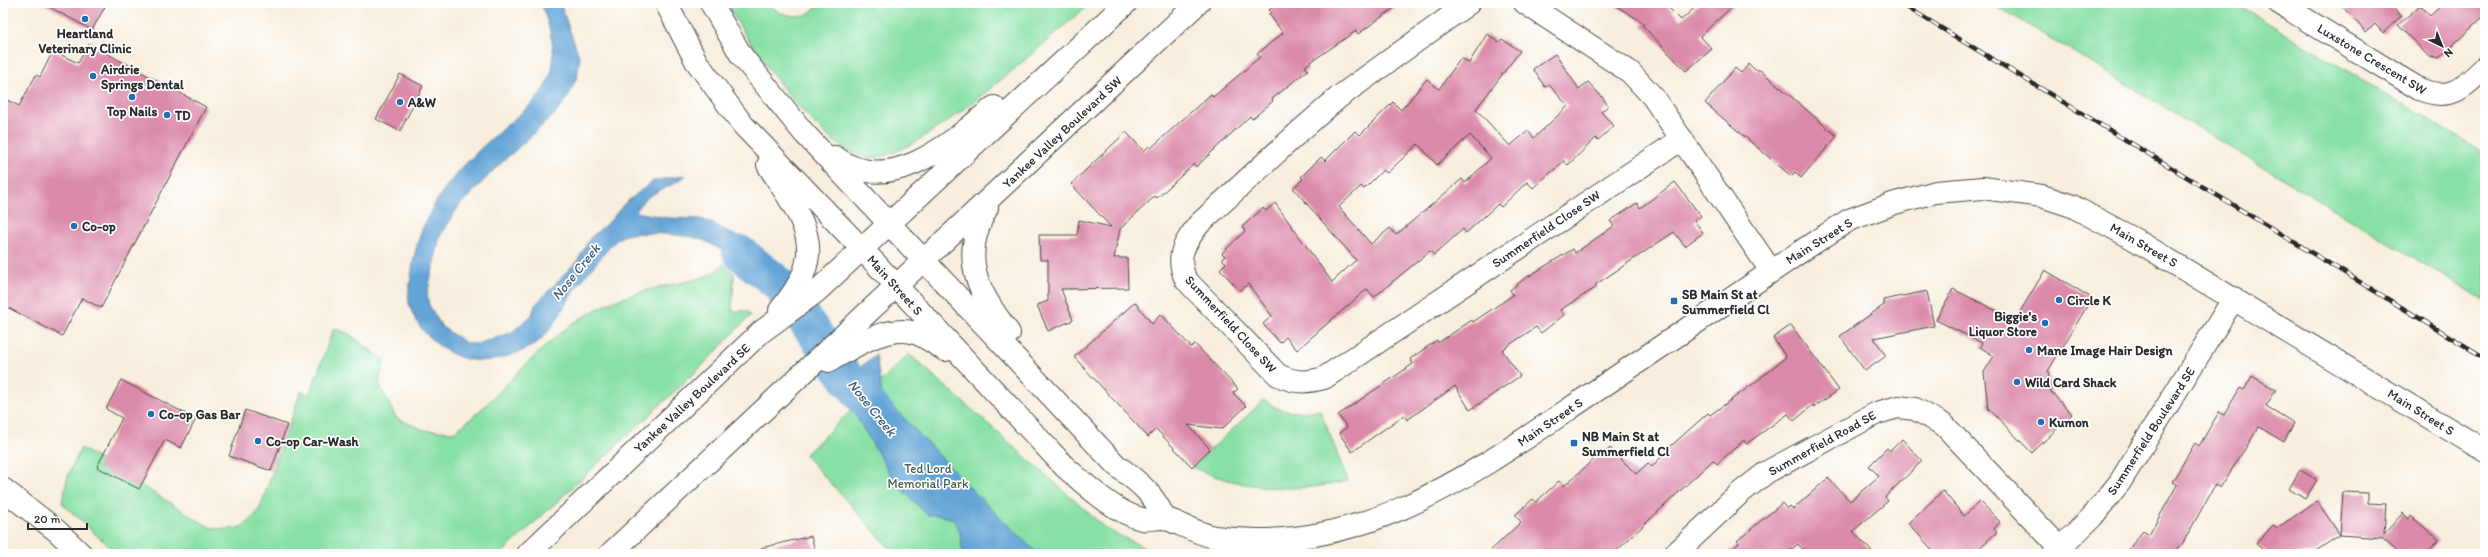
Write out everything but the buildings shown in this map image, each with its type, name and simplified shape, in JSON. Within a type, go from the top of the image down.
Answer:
[{"type":"main road","name":"Main Street S","points":[[666,3],[696,61],[743,125],[897,286],[1065,467],[1094,491],[1121,510],[1142,519],[1164,518],[1213,537],[1272,546],[1312,544],[1350,535],[1390,521],[1456,486],[1771,271],[1856,218],[1895,203],[1936,192],[1983,188],[2042,196],[2072,206],[2134,238],[2485,451]]},
{"type":"main road","points":[[711,3],[742,55],[804,133],[890,222],[1116,465],[1146,488],[1158,502],[1164,518]]},
{"type":"main road","points":[[804,133],[841,161],[858,168],[885,172],[913,164],[954,139],[979,120],[1122,3]]},
{"type":"main road","points":[[890,222],[1126,3]]},
{"type":"main road","name":"Yankee Valley Boulevard SW","points":[[897,286],[1198,3]]},
{"type":"main road","name":"Summerfield Close SW","points":[[1469,3],[1340,97],[1199,224],[1188,238],[1181,253],[1180,267],[1186,280],[1278,374],[1291,382],[1309,382],[1324,378],[1682,139]]},
{"type":"main road","points":[[1525,3],[1630,72],[1654,97],[1771,271]]},
{"type":"main road","name":"Luxstone Crescent SW","points":[[2279,3],[2420,89],[2434,95],[2447,95],[2462,88],[2485,68]]},
{"type":"main road","points":[[743,125],[786,194],[804,227],[810,253],[803,278],[788,301],[761,332]]},
{"type":"main road","points":[[995,195],[978,224],[975,236],[972,260],[977,279],[994,312],[1071,416]]},
{"type":"main road","name":"Yankee Valley Boulevard SE","points":[[528,554],[761,332],[817,291],[890,222]]},
{"type":"main road","points":[[610,554],[897,286]]},
{"type":"main road","name":"Summerfield Boulevard SE","points":[[2057,551],[2092,517],[2120,482],[2234,298]]},
{"type":"main road","points":[[801,376],[861,343],[896,331],[921,335],[971,367]]},
{"type":"main road","name":"Summerfield Road SE","points":[[1675,554],[1740,493],[1767,472],[1877,413],[1898,407],[1915,409],[1944,425],[2057,551]]},
{"type":"main road","points":[[3,489],[57,531],[81,554]]},
{"type":"green space","points":[[727,3],[765,3],[781,13],[793,16],[806,15],[823,3],[1091,3],[1015,68],[949,120],[918,140],[890,154],[868,158],[850,152],[830,138],[788,94],[751,43]]},
{"type":"green space","points":[[1992,3],[2235,3],[2485,154],[2485,301]]},
{"type":"green space","points":[[723,264],[734,274],[732,311],[747,311],[751,315],[702,366],[501,554],[117,554],[62,503],[68,475],[81,448],[209,527],[218,529],[239,528],[250,521],[260,508],[301,391],[309,395],[334,328],[349,334],[384,360],[379,383],[396,418],[424,430],[454,432],[490,401],[541,350],[578,320],[599,308],[627,296],[700,278],[716,270]]},
{"type":"green space","name":"Ted Lord Memorial Park","points":[[909,354],[1108,530],[1158,554],[895,554],[805,455]]},
{"type":"green space","points":[[1264,400],[1277,408],[1284,410],[1304,412],[1320,410],[1348,481],[1308,487],[1269,487],[1230,481],[1192,467]]},
{"type":"water","points":[[541,3],[560,3],[580,59],[577,77],[568,97],[556,113],[498,166],[459,206],[440,236],[427,295],[429,305],[442,327],[466,343],[477,344],[512,332],[532,315],[535,305],[578,260],[590,238],[611,220],[624,204],[653,181],[686,175],[680,180],[645,199],[636,212],[668,218],[700,219],[714,224],[740,238],[785,275],[773,292],[736,261],[706,241],[696,238],[661,234],[631,234],[622,236],[610,247],[576,288],[548,332],[542,339],[523,351],[494,360],[481,361],[468,359],[455,355],[442,348],[424,332],[411,311],[408,297],[415,255],[421,234],[429,214],[452,179],[482,147],[521,114],[540,95],[545,87],[552,70],[553,50],[550,31]]},
{"type":"water","points":[[876,355],[882,395],[979,497],[1038,554],[968,554],[962,550],[960,531],[953,519],[940,515],[927,515],[895,482],[854,413],[833,389]]},
{"type":"waterway","name":"Nose Creek","points":[[740,253],[779,284],[847,378],[878,415]]},
{"type":"railway","points":[[1900,3],[2485,358]]},
{"type":"place","name":"Heartland Veterinary Clinic","points":[[85,19]]},
{"type":"place","name":"Airdrie Springs Dental","points":[[93,76]]},
{"type":"place","name":"Top Nails","points":[[132,97]]},
{"type":"place","name":"A&W","points":[[400,102]]},
{"type":"place","name":"TD","points":[[167,115]]},
{"type":"place","name":"Co-op","points":[[74,226]]},
{"type":"place","name":"Circle K","points":[[2059,300]]},
{"type":"place","name":"SB Main St at Summerfield Cl","points":[[1674,301]]},
{"type":"place","name":"Biggie's Liquor Store","points":[[2045,323]]},
{"type":"place","name":"Mane Image Hair Design","points":[[2029,350]]},
{"type":"place","name":"Wild Card Shack","points":[[2017,382]]},
{"type":"place","name":"Co-op Gas Bar","points":[[151,414]]},
{"type":"place","name":"Kumon","points":[[2041,422]]},
{"type":"place","name":"Co-op Car-Wash","points":[[258,441]]},
{"type":"place","name":"NB Main St at Summerfield Cl","points":[[1574,443]]}]
